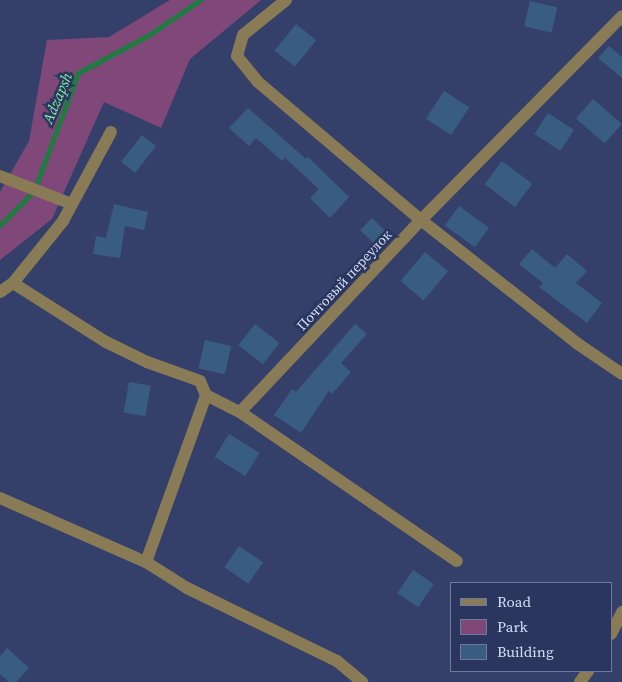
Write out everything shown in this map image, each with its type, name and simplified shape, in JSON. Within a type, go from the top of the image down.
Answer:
[{"type":"street","points":[[286,0],[243,35],[237,56],[258,82],[420,220],[578,344],[622,374]]},
{"type":"street","name":"Почтовый переулок","points":[[240,412],[420,220],[622,16]]},
{"type":"street","points":[[0,292],[13,283],[63,221],[111,132]]},
{"type":"street","points":[[5,179],[72,204]]},
{"type":"street","points":[[13,283],[106,342],[146,362],[200,381],[206,395],[240,412],[457,561]]},
{"type":"street","points":[[146,562],[206,395]]},
{"type":"street","points":[[0,498],[146,562],[187,588],[337,661],[362,682]]},
{"type":"street","points":[[612,632],[622,612]]},
{"type":"green space","points":[[170,0],[261,0],[190,59],[161,128],[104,102],[52,219],[0,260],[0,192],[29,141],[47,40],[109,37]]},
{"type":"building","points":[[530,1],[557,7],[551,33],[524,26]]},
{"type":"building","points":[[296,24],[316,40],[295,67],[275,50]]},
{"type":"building","points":[[609,46],[622,57],[622,78],[598,58]]},
{"type":"building","points":[[444,91],[469,107],[451,135],[426,119]]},
{"type":"building","points":[[593,99],[622,124],[605,144],[576,119]]},
{"type":"building","points":[[248,108],[306,159],[308,157],[349,197],[330,218],[310,198],[319,189],[285,158],[282,161],[256,138],[249,146],[229,128]]},
{"type":"building","points":[[548,113],[574,130],[560,151],[534,134]]},
{"type":"building","points":[[142,135],[156,146],[135,173],[121,162]]},
{"type":"building","points":[[502,161],[532,184],[515,207],[485,184]]},
{"type":"building","points":[[114,204],[148,212],[144,230],[125,226],[120,258],[93,254],[96,236],[106,238]]},
{"type":"building","points":[[459,206],[489,228],[475,247],[445,225]]},
{"type":"building","points":[[372,218],[392,237],[380,250],[360,230]]},
{"type":"building","points":[[532,249],[555,268],[567,254],[587,271],[576,283],[602,303],[587,323],[539,287],[543,283],[519,264]]},
{"type":"building","points":[[425,252],[448,271],[424,300],[401,281]]},
{"type":"building","points":[[255,324],[279,343],[263,364],[238,345]]},
{"type":"building","points":[[355,324],[367,334],[341,363],[351,372],[332,394],[329,391],[301,433],[274,415],[292,389],[296,392]]},
{"type":"building","points":[[205,340],[231,346],[225,374],[198,368]]},
{"type":"building","points":[[129,382],[151,386],[145,416],[124,413]]},
{"type":"building","points":[[229,434],[260,453],[245,476],[215,457]]},
{"type":"building","points":[[239,546],[263,562],[249,584],[224,568]]},
{"type":"building","points":[[413,570],[434,584],[418,607],[397,593]]},
{"type":"building","points":[[7,648],[29,668],[16,682],[9,682],[0,674],[0,656]]},
{"type":"waterway","name":"Adzapsh","points":[[0,225],[34,191],[78,73],[149,35],[200,0]]}]
